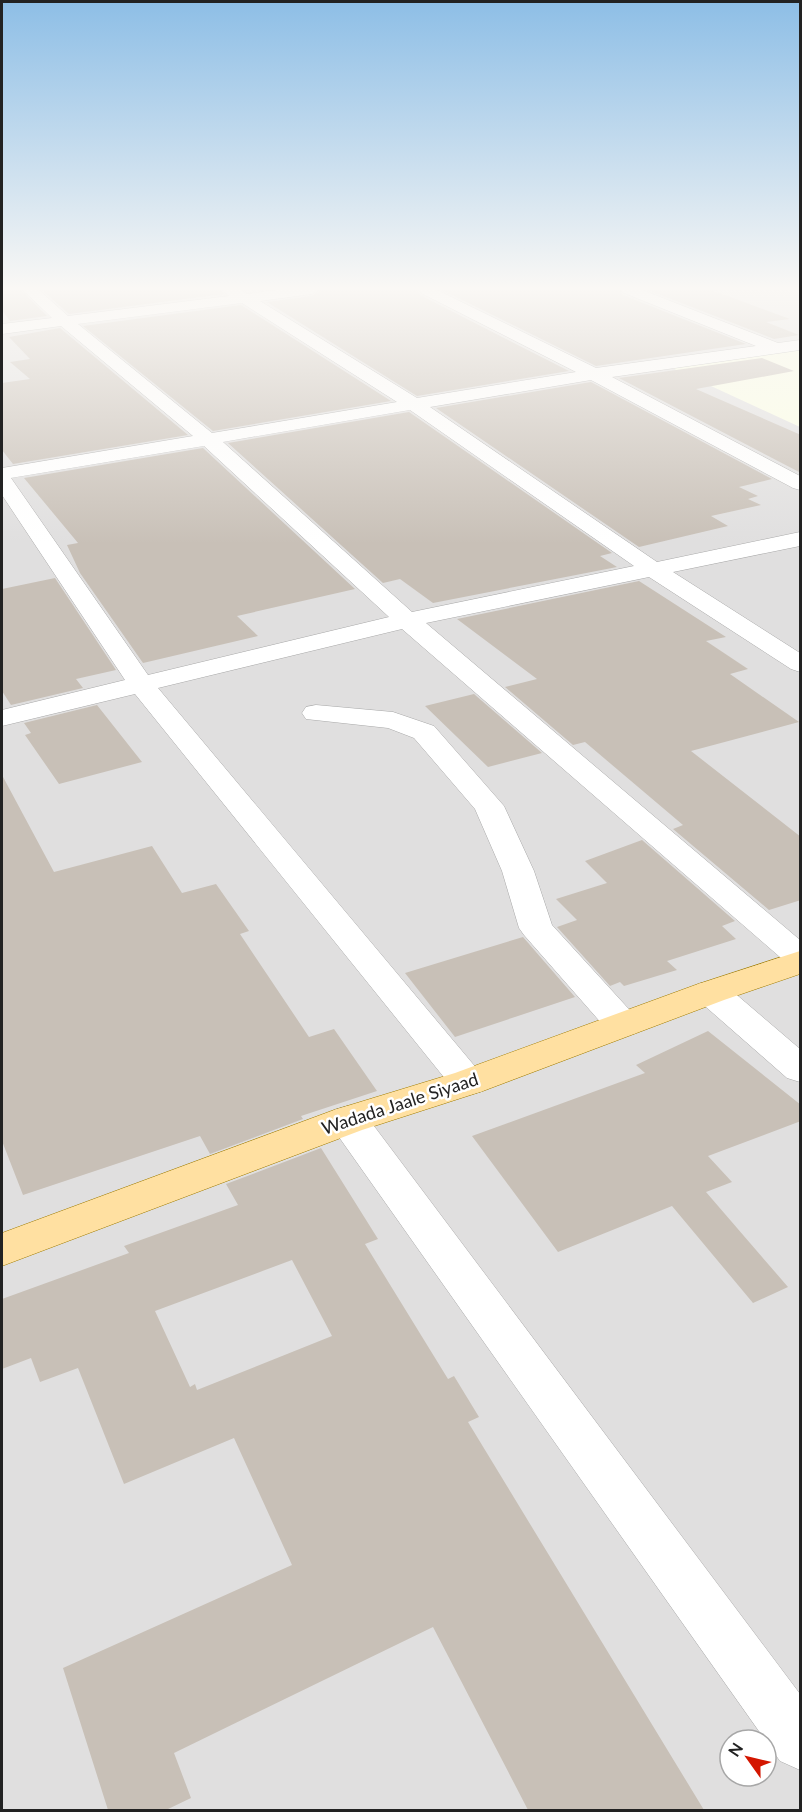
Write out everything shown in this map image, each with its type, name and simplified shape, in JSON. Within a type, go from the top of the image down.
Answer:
[{"type":"main road","name":"Wadada Jaale Siyaad","points":[[2,1250],[348,1120],[469,1082],[711,992],[801,962]]},
{"type":"street","points":[[129,375],[208,439],[407,620],[801,957]]},
{"type":"street","points":[[367,375],[654,570],[801,664]]},
{"type":"street","points":[[2,474],[591,375]]},
{"type":"street","points":[[595,375],[801,484]]},
{"type":"street","points":[[2,480],[141,684],[469,1082]]},
{"type":"street","points":[[2,718],[407,620],[801,539]]},
{"type":"street","points":[[316,713],[393,720],[424,732],[489,806],[518,871],[536,928],[623,1025]]},
{"type":"street","points":[[711,992],[801,1069]]},
{"type":"street","points":[[348,1120],[801,1741]]},
{"type":"shaded area","points":[[2,375],[800,375],[800,1810],[2,1810]]},
{"type":"shaded area","points":[[686,375],[800,375],[800,427]]},
{"type":"building","points":[[25,375],[116,375],[188,435],[13,464],[2,450],[2,383],[30,379]]},
{"type":"building","points":[[143,375],[350,375],[391,401],[213,431]]},
{"type":"building","points":[[383,375],[547,375],[417,396]]},
{"type":"building","points":[[644,375],[775,375],[696,389],[801,435],[801,473],[619,378]]},
{"type":"building","points":[[591,382],[772,479],[739,487],[758,496],[748,499],[761,505],[711,516],[728,526],[639,547],[436,408]]},
{"type":"building","points":[[409,412],[612,553],[600,556],[617,567],[433,603],[400,579],[383,583],[228,443]]},
{"type":"building","points":[[203,448],[355,589],[237,616],[258,636],[143,663],[80,573],[67,545],[78,543],[24,478]]},
{"type":"building","points":[[55,578],[116,670],[76,679],[83,688],[11,705],[2,691],[2,589]]},
{"type":"building","points":[[639,581],[726,637],[706,641],[748,669],[730,674],[799,722],[691,751],[801,837],[801,900],[769,910],[673,829],[683,825],[585,742],[573,745],[505,687],[537,679],[457,619]]},
{"type":"building","points":[[474,694],[542,753],[488,767],[425,706]]},
{"type":"building","points":[[97,705],[142,762],[59,784],[25,735],[31,733],[24,723]]},
{"type":"building","points":[[2,775],[54,872],[152,846],[182,893],[216,884],[249,931],[240,934],[309,1037],[334,1029],[377,1091],[301,1116],[303,1119],[210,1154],[200,1136],[23,1195],[2,1141]]},
{"type":"building","points":[[642,840],[735,921],[722,926],[736,939],[667,961],[677,970],[624,986],[620,982],[610,986],[557,927],[577,920],[556,899],[607,883],[585,861]]},
{"type":"building","points":[[523,937],[575,997],[455,1037],[405,973]]},
{"type":"building","points":[[708,1031],[801,1105],[801,1121],[708,1156],[732,1182],[706,1192],[788,1287],[753,1303],[672,1206],[558,1252],[472,1136],[645,1073],[636,1065]]},
{"type":"building","points":[[321,1148],[378,1239],[365,1244],[448,1379],[454,1376],[479,1417],[468,1422],[704,1810],[528,1810],[433,1627],[174,1753],[191,1798],[166,1810],[108,1810],[63,1668],[292,1565],[234,1438],[124,1484],[78,1368],[40,1382],[31,1358],[2,1369],[2,1299],[129,1253],[124,1246],[238,1205],[226,1184]],"holes":[[[292,1260],[332,1336],[197,1390],[195,1384],[190,1387],[155,1311]]]}]
